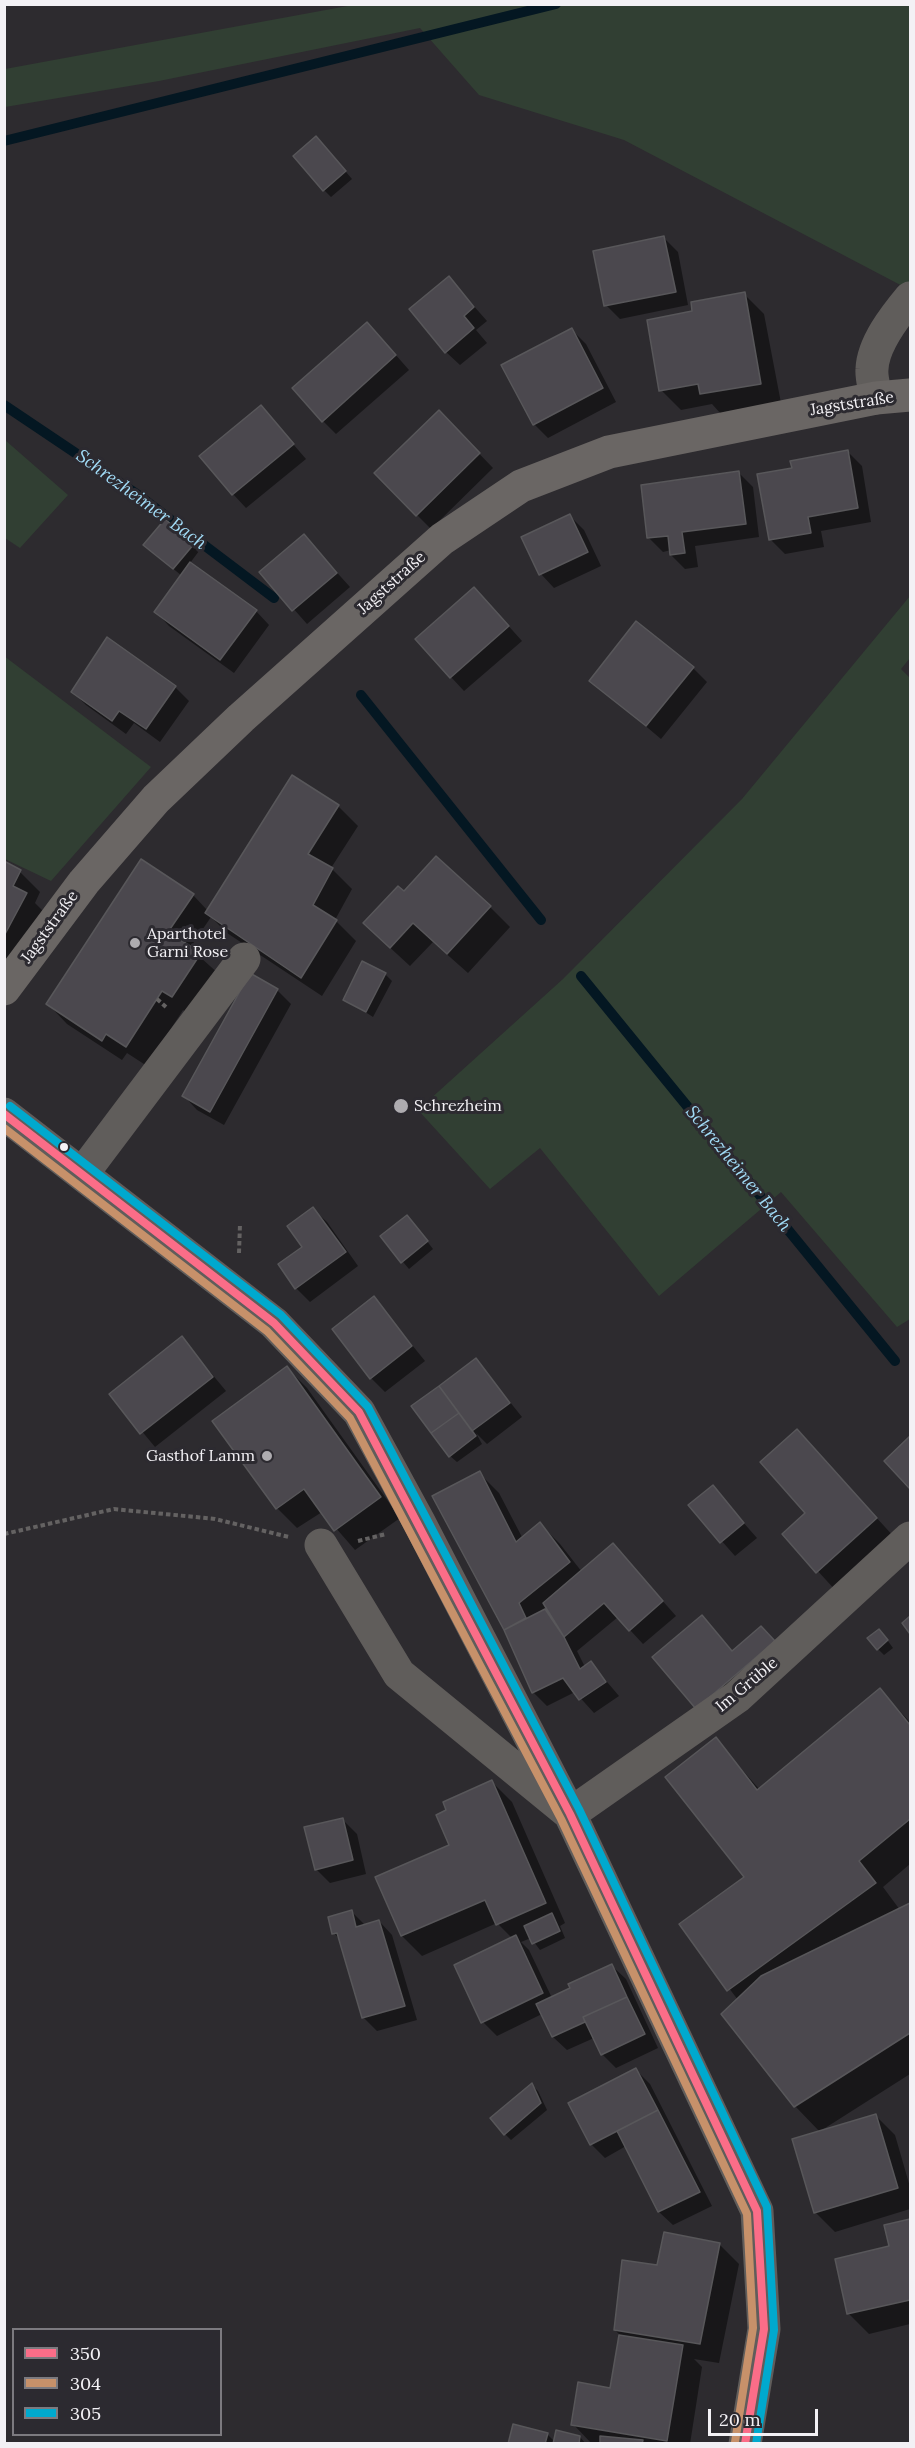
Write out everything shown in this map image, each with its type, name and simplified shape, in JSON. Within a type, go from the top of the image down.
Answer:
[{"type":"main road","name":"Jagststraße","points":[[4,989],[84,882],[156,799],[241,718],[452,532],[521,486],[609,452],[694,432],[876,398],[910,395]]},
{"type":"street","points":[[876,398],[872,368],[879,345],[896,315],[910,298]]},
{"type":"street","points":[[83,1173],[244,958]]},
{"type":"street","points":[[4,1114],[274,1323],[359,1412],[419,1522],[570,1814],[758,2211],[764,2329],[746,2444]]},
{"type":"street","name":"Im Grüble","points":[[570,1814],[737,1697],[910,1538]]},
{"type":"street","points":[[321,1545],[399,1674],[570,1814]]},
{"type":"path","points":[[239,1256],[240,1224]]},
{"type":"path","points":[[4,1534],[114,1509],[215,1520],[321,1545],[367,1540],[419,1522]]},
{"type":"green space","points":[[353,5],[910,5],[910,290],[624,140],[479,95],[420,28],[159,81],[5,107],[5,69]]},
{"type":"green space","points":[[5,440],[68,495],[20,548],[5,538]]},
{"type":"green space","points":[[910,596],[910,658],[901,669],[910,678],[910,1319],[897,1327],[781,1192],[659,1296],[540,1148],[490,1189],[418,1110],[563,979],[742,799]]},
{"type":"green space","points":[[4,656],[151,767],[51,881],[5,859]]},
{"type":"building","points":[[316,136],[346,171],[323,191],[293,156]]},
{"type":"building","points":[[664,236],[676,292],[604,306],[593,251]]},
{"type":"building","points":[[449,276],[474,307],[464,316],[474,328],[445,353],[409,309]]},
{"type":"building","points":[[745,292],[761,384],[700,394],[698,384],[659,391],[647,320],[692,311],[691,302]]},
{"type":"building","points":[[367,322],[396,355],[322,422],[292,388]]},
{"type":"building","points":[[572,328],[603,388],[533,425],[501,365]]},
{"type":"building","points":[[261,405],[294,444],[232,495],[199,456]]},
{"type":"building","points":[[439,410],[480,453],[416,516],[374,473]]},
{"type":"building","points":[[848,450],[858,508],[808,517],[811,533],[769,540],[757,474],[792,468],[790,461]]},
{"type":"building","points":[[739,471],[746,524],[682,532],[685,553],[670,555],[668,536],[647,538],[641,485]]},
{"type":"building","points":[[570,514],[588,552],[539,575],[521,537]]},
{"type":"building","points":[[165,519],[194,544],[173,569],[143,545]]},
{"type":"building","points":[[304,534],[337,573],[292,611],[259,572]]},
{"type":"building","points":[[190,562],[257,610],[220,660],[154,612]]},
{"type":"building","points":[[474,587],[509,626],[450,678],[415,639]]},
{"type":"building","points":[[636,621],[694,667],[646,726],[589,681]]},
{"type":"building","points":[[107,637],[176,686],[146,729],[119,711],[112,721],[71,692]]},
{"type":"building","points":[[292,775],[339,805],[308,854],[333,868],[313,905],[337,920],[301,978],[205,913]]},
{"type":"building","points":[[436,856],[491,906],[447,954],[413,923],[390,948],[363,923],[398,886],[404,891]]},
{"type":"building","name":"Aparthotel Garni Rose","points":[[141,859],[194,894],[168,932],[201,953],[172,997],[162,991],[126,1047],[106,1034],[102,1041],[46,1004]]},
{"type":"building","points":[[4,861],[21,870],[13,886],[27,893],[4,936]]},
{"type":"building","points":[[362,961],[386,973],[366,1012],[343,1000]]},
{"type":"building","points":[[250,973],[278,989],[210,1112],[182,1096]]},
{"type":"building","points":[[313,1207],[346,1252],[295,1289],[278,1264],[302,1247],[287,1226]]},
{"type":"building","points":[[407,1215],[428,1241],[401,1263],[380,1236]]},
{"type":"building","points":[[374,1296],[412,1346],[370,1379],[332,1329]]},
{"type":"building","points":[[182,1336],[213,1377],[140,1434],[109,1394]]},
{"type":"building","points":[[476,1358],[510,1403],[472,1431],[439,1386]]},
{"type":"building","points":[[287,1366],[381,1497],[334,1531],[304,1489],[276,1509],[212,1421]]},
{"type":"building","points":[[439,1386],[459,1413],[431,1433],[411,1406]]},
{"type":"building","points":[[459,1413],[476,1436],[449,1457],[431,1433]]},
{"type":"building","points":[[797,1429],[877,1518],[816,1573],[782,1534],[805,1513],[760,1462]]},
{"type":"building","points":[[910,1436],[910,1489],[884,1461]]},
{"type":"building","points":[[480,1471],[516,1542],[540,1522],[570,1562],[519,1603],[526,1618],[504,1630],[432,1496]]},
{"type":"building","points":[[713,1485],[744,1523],[720,1543],[688,1505]]},
{"type":"building","points":[[613,1543],[663,1601],[629,1631],[604,1603],[564,1637],[543,1603]]},
{"type":"building","points":[[545,1609],[564,1637],[580,1669],[591,1661],[606,1682],[579,1700],[563,1678],[532,1693],[504,1630]]},
{"type":"building","points":[[702,1615],[732,1651],[761,1626],[775,1641],[696,1709],[652,1657]]},
{"type":"building","points":[[910,1616],[910,1634],[902,1623]]},
{"type":"building","points":[[879,1629],[888,1640],[877,1650],[867,1638]]},
{"type":"building","points":[[880,1688],[910,1725],[910,1819],[859,1861],[876,1883],[727,1991],[679,1924],[744,1877],[665,1777],[716,1737],[757,1790]]},
{"type":"building","points":[[492,1780],[546,1903],[496,1925],[485,1900],[401,1936],[375,1877],[449,1845],[436,1815],[446,1810],[443,1802]]},
{"type":"building","points":[[343,1818],[353,1860],[315,1870],[304,1827]]},
{"type":"building","points":[[910,1903],[910,2033],[794,2107],[721,2014],[761,1976]]},
{"type":"building","points":[[352,1910],[356,1927],[379,1920],[405,2006],[362,2018],[337,1933],[332,1934],[328,1917]]},
{"type":"building","points":[[552,1913],[560,1931],[532,1944],[524,1926]]},
{"type":"building","points":[[516,1935],[543,1993],[481,2023],[454,1965]]},
{"type":"building","points":[[612,1964],[627,1997],[583,2017],[585,2022],[552,2037],[536,2004],[570,1988],[568,1984]]},
{"type":"building","points":[[627,1997],[645,2034],[601,2055],[583,2017]]},
{"type":"building","points":[[636,2068],[658,2110],[590,2145],[568,2103]]},
{"type":"building","points":[[532,2083],[541,2103],[504,2135],[490,2118]]},
{"type":"building","points":[[658,2110],[700,2192],[658,2212],[617,2131]]},
{"type":"building","points":[[876,2114],[898,2188],[814,2213],[792,2139]]},
{"type":"building","points":[[910,2219],[910,2300],[847,2314],[835,2259],[889,2246],[884,2225]]},
{"type":"building","points":[[664,2232],[720,2243],[700,2344],[614,2330],[622,2260],[657,2265]]},
{"type":"building","points":[[619,2335],[683,2345],[667,2441],[571,2425],[578,2382],[610,2388]]},
{"type":"building","points":[[513,2424],[548,2433],[545,2444],[508,2444]]},
{"type":"building","points":[[556,2430],[580,2436],[579,2444],[553,2444]]},
{"type":"building","points":[[600,2436],[643,2440],[642,2444],[600,2444]]},
{"type":"waterway","points":[[4,141],[556,4]]},
{"type":"waterway","name":"Schrezheimer Bach","points":[[4,405],[138,495],[274,598]]},
{"type":"waterway","name":"Schrezheimer Bach","points":[[361,695],[541,920]]},
{"type":"waterway","name":"Schrezheimer Bach","points":[[581,976],[895,1361]]},
{"type":"transit line","name":"305","points":[[10,1106],[281,1315],[368,1407],[579,1809],[767,2207],[774,2330],[756,2444]]},
{"type":"transit line","name":"350","points":[[4,1114],[274,1323],[359,1412],[570,1814],[757,2211],[764,2329],[745,2444]]},
{"type":"transit line","name":"304","points":[[4,1128],[267,1331],[350,1418],[561,1819],[747,2214],[753,2328],[735,2442]]},
{"type":"place","name":"Aparthotel Garni Rose","points":[[135,943]]},
{"type":"place","name":"Schrezheim","points":[[401,1106]]},
{"type":"place","name":"Gasthof Lamm","points":[[267,1456]]}]
